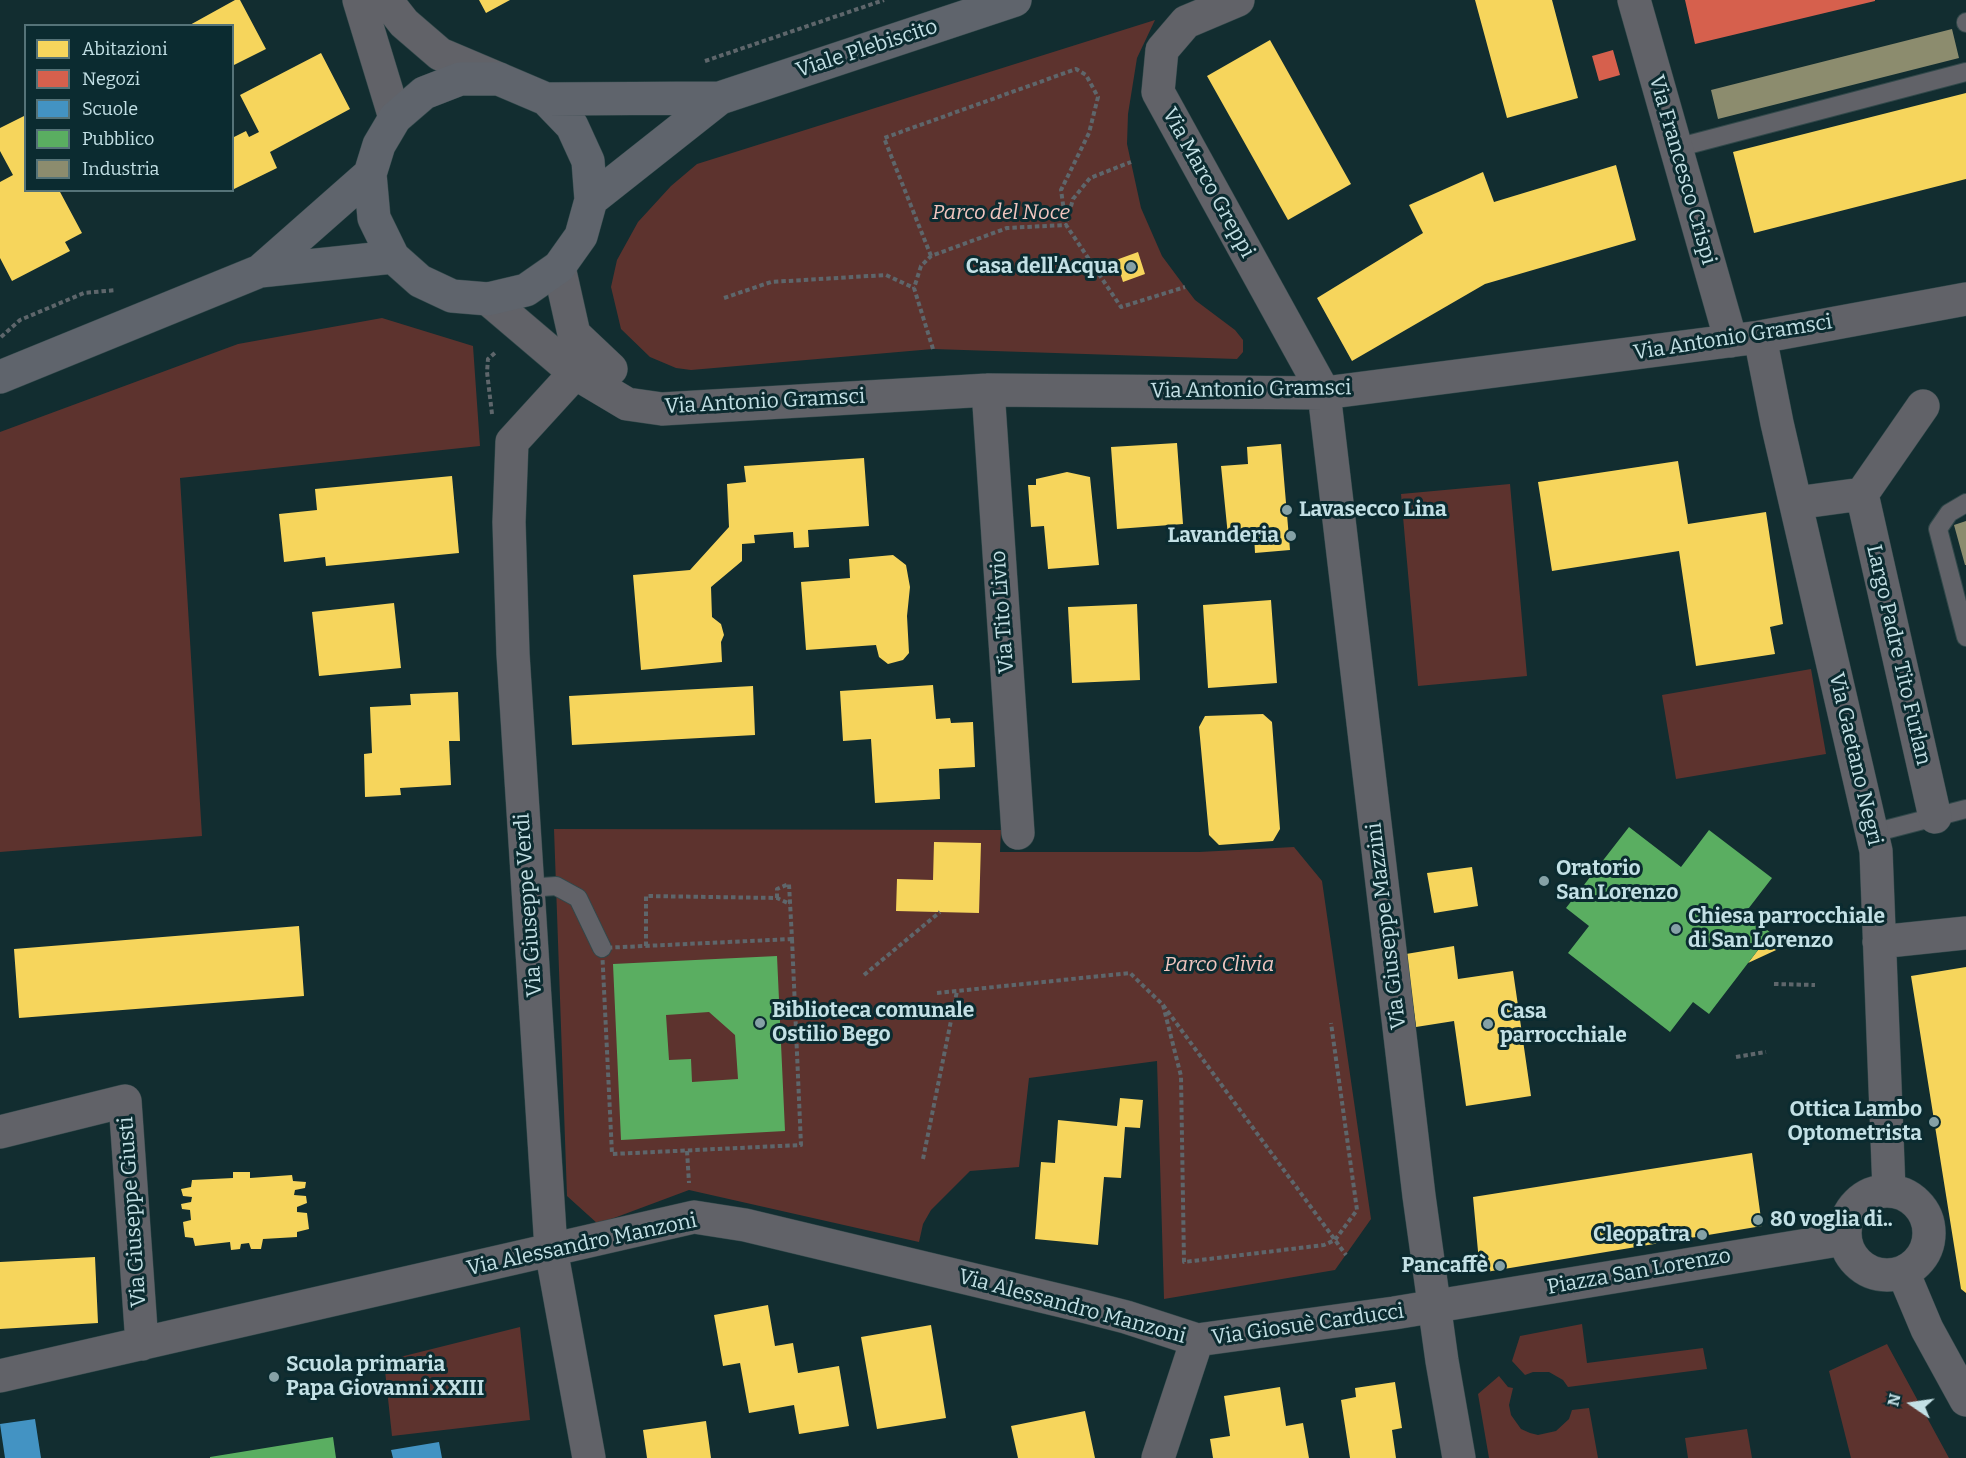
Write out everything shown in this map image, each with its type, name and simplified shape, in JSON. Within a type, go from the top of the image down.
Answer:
[{"type":"main road","name":"Viale Plebiscito","points":[[720,98],[1015,0]]},
{"type":"main road","points":[[460,79],[499,79],[546,99],[572,126],[588,161],[591,200],[581,236],[559,267],[526,290],[488,299],[452,296],[420,282],[393,257],[374,218],[370,174],[379,145],[395,118],[424,93],[460,79]]},
{"type":"main road","points":[[546,99],[720,98]]},
{"type":"main road","points":[[591,200],[720,98]]},
{"type":"main road","points":[[260,271],[370,174]]},
{"type":"main road","points":[[0,377],[260,271],[393,257]]},
{"type":"street","points":[[359,0],[395,118]]},
{"type":"street","points":[[386,0],[404,23],[440,54],[499,79]]},
{"type":"street","name":"Via Marco Greppi","points":[[1239,0],[1186,22],[1162,50],[1158,92],[1324,393]]},
{"type":"street","name":"Via Francesco Crispi","points":[[1634,0],[1676,148],[1745,339]]},
{"type":"street","points":[[559,267],[574,334],[585,364]]},
{"type":"street","points":[[488,299],[585,364]]},
{"type":"street","name":"Via Antonio Gramsci","points":[[585,364],[627,405],[662,409],[988,390],[1324,393],[1745,339],[1966,299]]},
{"type":"street","name":"Via Gaetano Negri","points":[[1745,339],[1796,503],[1873,834],[1889,1190]]},
{"type":"street","name":"Via Giuseppe Verdi","points":[[585,364],[512,442],[510,555],[550,1249],[589,1458]]},
{"type":"street","name":"Via Tito Livio","points":[[988,390],[1018,834]]},
{"type":"street","name":"Via Giuseppe Mazzini","points":[[1324,393],[1434,1305],[1459,1458]]},
{"type":"street","points":[[1796,503],[1862,494],[1923,406]]},
{"type":"street","name":"Largo Padre Tito Furlan","points":[[1862,494],[1935,817]]},
{"type":"street","points":[[1879,942],[1966,933]]},
{"type":"street","name":"Via Giuseppe Giusti","points":[[0,1132],[125,1101],[142,1344]]},
{"type":"street","points":[[1889,1190],[1903,1193],[1915,1201],[1924,1212],[1929,1225],[1929,1240],[1924,1253],[1915,1265],[1903,1272],[1878,1275],[1866,1270],[1856,1262],[1844,1239],[1844,1227],[1855,1204],[1876,1191],[1889,1190]]},
{"type":"street","name":"Via Alessandro Manzoni","points":[[0,1376],[694,1217],[745,1225],[1083,1306],[1197,1340]]},
{"type":"street","name":"Piazza San Lorenzo","points":[[1434,1305],[1844,1239]]},
{"type":"street","points":[[1903,1272],[1927,1329],[1966,1400]]},
{"type":"street","name":"Via Giosuè Carducci","points":[[1158,1458],[1197,1340],[1434,1305]]},
{"type":"lane","points":[[1676,148],[1966,72]]},
{"type":"lane","points":[[1966,503],[1949,513],[1938,530],[1966,637]]},
{"type":"lane","points":[[1873,834],[1966,809]]},
{"type":"lane","points":[[528,888],[556,886],[579,897],[602,948]]},
{"type":"path","points":[[931,256],[884,138],[1076,69],[1086,75],[1098,97],[1089,134],[1061,190],[1065,225],[1121,307],[1185,287]]},
{"type":"path","points":[[1065,225],[1073,199],[1090,178],[1131,162]]},
{"type":"path","points":[[933,349],[914,288],[921,266],[931,256],[1007,228],[1065,225]]},
{"type":"path","points":[[724,298],[771,282],[874,276],[893,277],[914,288]]},
{"type":"path","points":[[777,898],[777,889],[789,884],[792,939],[801,1145],[612,1154],[602,948],[792,939]]},
{"type":"path","points":[[646,946],[645,896],[777,898],[790,904]]},
{"type":"path","points":[[864,975],[940,912]]},
{"type":"path","points":[[937,993],[1130,973],[1163,1005],[1346,1255]]},
{"type":"path","points":[[1774,984],[1815,985]]},
{"type":"path","points":[[923,1160],[957,991]]},
{"type":"path","points":[[1163,1005],[1181,1076],[1184,1262],[1324,1245],[1335,1240],[1356,1210],[1331,1023]]},
{"type":"path","points":[[1736,1057],[1766,1052]]},
{"type":"path","points":[[687,1151],[689,1190]]},
{"type":"green space","name":"Parco del Noce","points":[[1155,20],[1137,58],[1128,114],[1127,144],[1141,208],[1162,256],[1195,300],[1235,330],[1243,340],[1243,352],[1237,359],[933,349],[691,370],[676,368],[650,357],[621,329],[611,287],[617,260],[638,222],[671,186],[697,164]]},
{"type":"green space","points":[[382,318],[473,346],[480,446],[180,478],[202,836],[0,852],[0,432],[238,344]]},
{"type":"green space","points":[[1510,484],[1527,676],[1418,686],[1401,494]]},
{"type":"green space","points":[[1811,669],[1826,754],[1676,779],[1662,695]]},
{"type":"green space","name":"Parco Clivia","points":[[554,829],[1001,830],[1000,852],[1199,852],[1294,847],[1322,881],[1371,1219],[1335,1270],[1164,1299],[1157,1061],[1029,1078],[1019,1167],[970,1171],[931,1210],[923,1224],[919,1242],[689,1190],[598,1224],[567,1196]]},
{"type":"green space","points":[[1582,1324],[1587,1363],[1703,1348],[1707,1369],[1568,1387],[1563,1380],[1549,1372],[1533,1372],[1525,1375],[1512,1361],[1520,1336]]},
{"type":"green space","points":[[520,1327],[530,1420],[392,1436],[384,1361]]},
{"type":"green space","points":[[1887,1344],[1949,1458],[1851,1458],[1829,1371]]},
{"type":"green space","points":[[1499,1376],[1508,1387],[1513,1388],[1509,1405],[1511,1415],[1521,1429],[1530,1433],[1538,1435],[1556,1431],[1569,1419],[1572,1410],[1589,1408],[1598,1458],[1489,1458],[1478,1394]]},
{"type":"green space","points":[[1747,1429],[1752,1458],[1688,1458],[1685,1438]]},
{"type":"building: Abitazioni","points":[[235,0],[240,0],[266,49],[234,65],[234,24],[192,24]]},
{"type":"building: Abitazioni","points":[[479,0],[510,0],[486,13]]},
{"type":"building: Abitazioni","points":[[1475,0],[1552,0],[1578,98],[1507,118]]},
{"type":"building: Abitazioni","points":[[1270,40],[1351,184],[1288,220],[1207,76]]},
{"type":"building: Abitazioni","points":[[321,53],[350,109],[270,152],[277,168],[234,189],[234,137],[246,131],[249,137],[259,132],[240,95]]},
{"type":"building: Abitazioni","points":[[1966,93],[1966,179],[1754,233],[1733,152]]},
{"type":"building: Abitazioni","points":[[24,116],[24,192],[60,192],[82,233],[65,242],[70,251],[12,281],[0,258],[0,182],[13,175],[0,151],[0,128]]},
{"type":"building: Abitazioni","points":[[1616,165],[1636,240],[1485,284],[1352,361],[1317,298],[1423,233],[1409,205],[1483,172],[1494,202]]},
{"type":"building: Abitazioni","name":"Casa dell'Acqua","points":[[1138,252],[1145,274],[1123,282],[1116,260]]},
{"type":"building: Abitazioni","points":[[1177,443],[1183,524],[1117,529],[1111,447]]},
{"type":"building: Abitazioni","points":[[1281,444],[1290,550],[1255,553],[1254,534],[1228,536],[1221,466],[1248,464],[1247,447]]},
{"type":"building: Abitazioni","points":[[864,458],[869,526],[808,530],[809,547],[794,548],[793,532],[754,535],[755,543],[742,544],[742,561],[711,587],[712,617],[721,624],[724,635],[721,642],[722,662],[641,670],[633,575],[690,570],[729,527],[727,484],[746,482],[744,466]]},
{"type":"building: Abitazioni","points":[[1678,461],[1688,524],[1766,512],[1783,624],[1770,627],[1775,654],[1696,666],[1679,551],[1552,571],[1538,482]]},
{"type":"building: Abitazioni","points":[[1067,472],[1090,477],[1099,565],[1048,569],[1044,526],[1031,527],[1028,485],[1036,485],[1036,479]]},
{"type":"building: Abitazioni","points":[[452,476],[459,553],[326,566],[325,557],[284,562],[279,514],[317,510],[315,489]]},
{"type":"building: Abitazioni","points":[[893,555],[906,565],[910,587],[907,616],[909,653],[903,660],[888,664],[879,657],[876,645],[806,650],[801,582],[850,578],[849,559]]},
{"type":"building: Abitazioni","points":[[1271,600],[1277,683],[1208,688],[1203,605]]},
{"type":"building: Abitazioni","points":[[394,603],[401,668],[319,676],[312,612]]},
{"type":"building: Abitazioni","points":[[1137,604],[1140,680],[1072,683],[1068,607]]},
{"type":"building: Abitazioni","points":[[933,685],[936,719],[950,718],[951,723],[973,722],[975,767],[939,769],[940,799],[875,803],[871,739],[843,741],[840,691]]},
{"type":"building: Abitazioni","points":[[753,686],[755,735],[572,745],[569,696]]},
{"type":"building: Abitazioni","points":[[458,692],[460,741],[449,741],[451,785],[400,788],[401,795],[365,797],[364,754],[372,753],[370,707],[411,705],[410,694]]},
{"type":"building: Abitazioni","points":[[1263,714],[1272,722],[1280,829],[1273,841],[1219,845],[1209,835],[1199,727],[1205,716]]},
{"type":"building: Abitazioni","points":[[934,842],[981,843],[979,913],[896,911],[897,879],[933,880]]},
{"type":"building: Abitazioni","points":[[1472,867],[1478,906],[1434,913],[1427,873]]},
{"type":"building: Abitazioni","points":[[299,926],[304,996],[19,1018],[14,949]]},
{"type":"building: Abitazioni","points":[[1771,933],[1785,938],[1787,945],[1748,963]]},
{"type":"building: Abitazioni","name":"Casa parrocchiale","points":[[1454,946],[1458,979],[1513,971],[1531,1096],[1466,1106],[1454,1021],[1416,1027],[1406,954]]},
{"type":"building: Abitazioni","points":[[1966,967],[1966,1293],[1961,1289],[1911,976]]},
{"type":"building: Abitazioni","points":[[1120,1098],[1143,1100],[1140,1128],[1125,1127],[1121,1178],[1104,1177],[1098,1245],[1035,1239],[1041,1162],[1055,1163],[1058,1120],[1117,1126]]},
{"type":"building: Abitazioni","points":[[1752,1153],[1762,1226],[1480,1273],[1473,1197]]},
{"type":"building: Abitazioni","points":[[233,1172],[250,1172],[250,1178],[292,1175],[293,1181],[306,1182],[305,1188],[295,1190],[294,1195],[306,1196],[307,1203],[297,1207],[297,1212],[307,1213],[309,1229],[297,1232],[297,1237],[263,1239],[261,1249],[251,1249],[249,1243],[241,1244],[240,1249],[231,1250],[230,1242],[195,1246],[193,1238],[185,1237],[183,1222],[191,1220],[190,1210],[182,1209],[181,1204],[191,1202],[192,1197],[183,1196],[181,1189],[191,1187],[192,1180],[233,1178]]},
{"type":"building: Abitazioni","points":[[95,1257],[98,1323],[0,1329],[0,1262]]},
{"type":"building: Abitazioni","points":[[768,1305],[775,1346],[793,1343],[798,1373],[839,1366],[849,1426],[799,1434],[794,1405],[749,1413],[740,1363],[723,1366],[714,1315]]},
{"type":"building: Abitazioni","points":[[931,1325],[946,1418],[877,1429],[861,1337]]},
{"type":"building: Abitazioni","points":[[1395,1382],[1402,1428],[1392,1430],[1396,1458],[1350,1458],[1341,1400],[1356,1397],[1355,1388]]},
{"type":"building: Abitazioni","points":[[1280,1387],[1286,1426],[1303,1423],[1309,1458],[1213,1458],[1210,1439],[1230,1436],[1224,1396]]},
{"type":"building: Abitazioni","points":[[1085,1411],[1095,1458],[1018,1458],[1011,1426]]},
{"type":"building: Abitazioni","points":[[706,1421],[711,1458],[647,1458],[643,1430]]},
{"type":"building: Negozi","points":[[1685,0],[1875,0],[1875,1],[1695,44]]},
{"type":"building: Negozi","points":[[1613,50],[1620,75],[1599,81],[1592,56]]},
{"type":"building: Scuole","points":[[35,1419],[41,1458],[5,1458],[0,1424]]},
{"type":"building: Scuole","points":[[439,1442],[442,1458],[393,1458],[391,1450]]},
{"type":"building: Pubblico","name":"Chiesa parrocchiale di San Lorenzo","points":[[1629,827],[1681,867],[1709,830],[1772,878],[1745,913],[1771,933],[1709,1014],[1693,1002],[1670,1032],[1568,953],[1589,926],[1566,908]]},
{"type":"building: Pubblico","points":[[777,956],[785,1131],[621,1140],[613,964]],"holes":[[[709,1012],[735,1035],[738,1079],[692,1082],[691,1059],[669,1060],[666,1015]]]},
{"type":"building: Pubblico","points":[[333,1437],[336,1458],[210,1458],[210,1457]]},
{"type":"building: Industria","points":[[1952,29],[1959,58],[1718,119],[1711,90]]},
{"type":"building: Industria","points":[[1966,521],[1966,565],[1965,565],[1954,525]]},
{"type":"place","name":"Casa dell'Acqua","points":[[1131,267]]},
{"type":"place","name":"Lavasecco Lina","points":[[1287,510]]},
{"type":"place","name":"Lavanderia","points":[[1291,536]]},
{"type":"place","name":"Oratorio San Lorenzo","points":[[1544,881]]},
{"type":"place","name":"Chiesa parrocchiale di San Lorenzo","points":[[1676,929]]},
{"type":"place","name":"Biblioteca comunale Ostilio Bego","points":[[760,1023]]},
{"type":"place","name":"Casa parrocchiale","points":[[1488,1024]]},
{"type":"place","name":"Ottica Lambo Optometrista","points":[[1934,1122]]},
{"type":"place","name":"80 voglia di..","points":[[1758,1220]]},
{"type":"place","name":"Cleopatra","points":[[1702,1235]]},
{"type":"place","name":"Pancaffè","points":[[1500,1266]]},
{"type":"place","name":"Scuola primaria Papa Giovanni XXIII","points":[[274,1377]]}]
